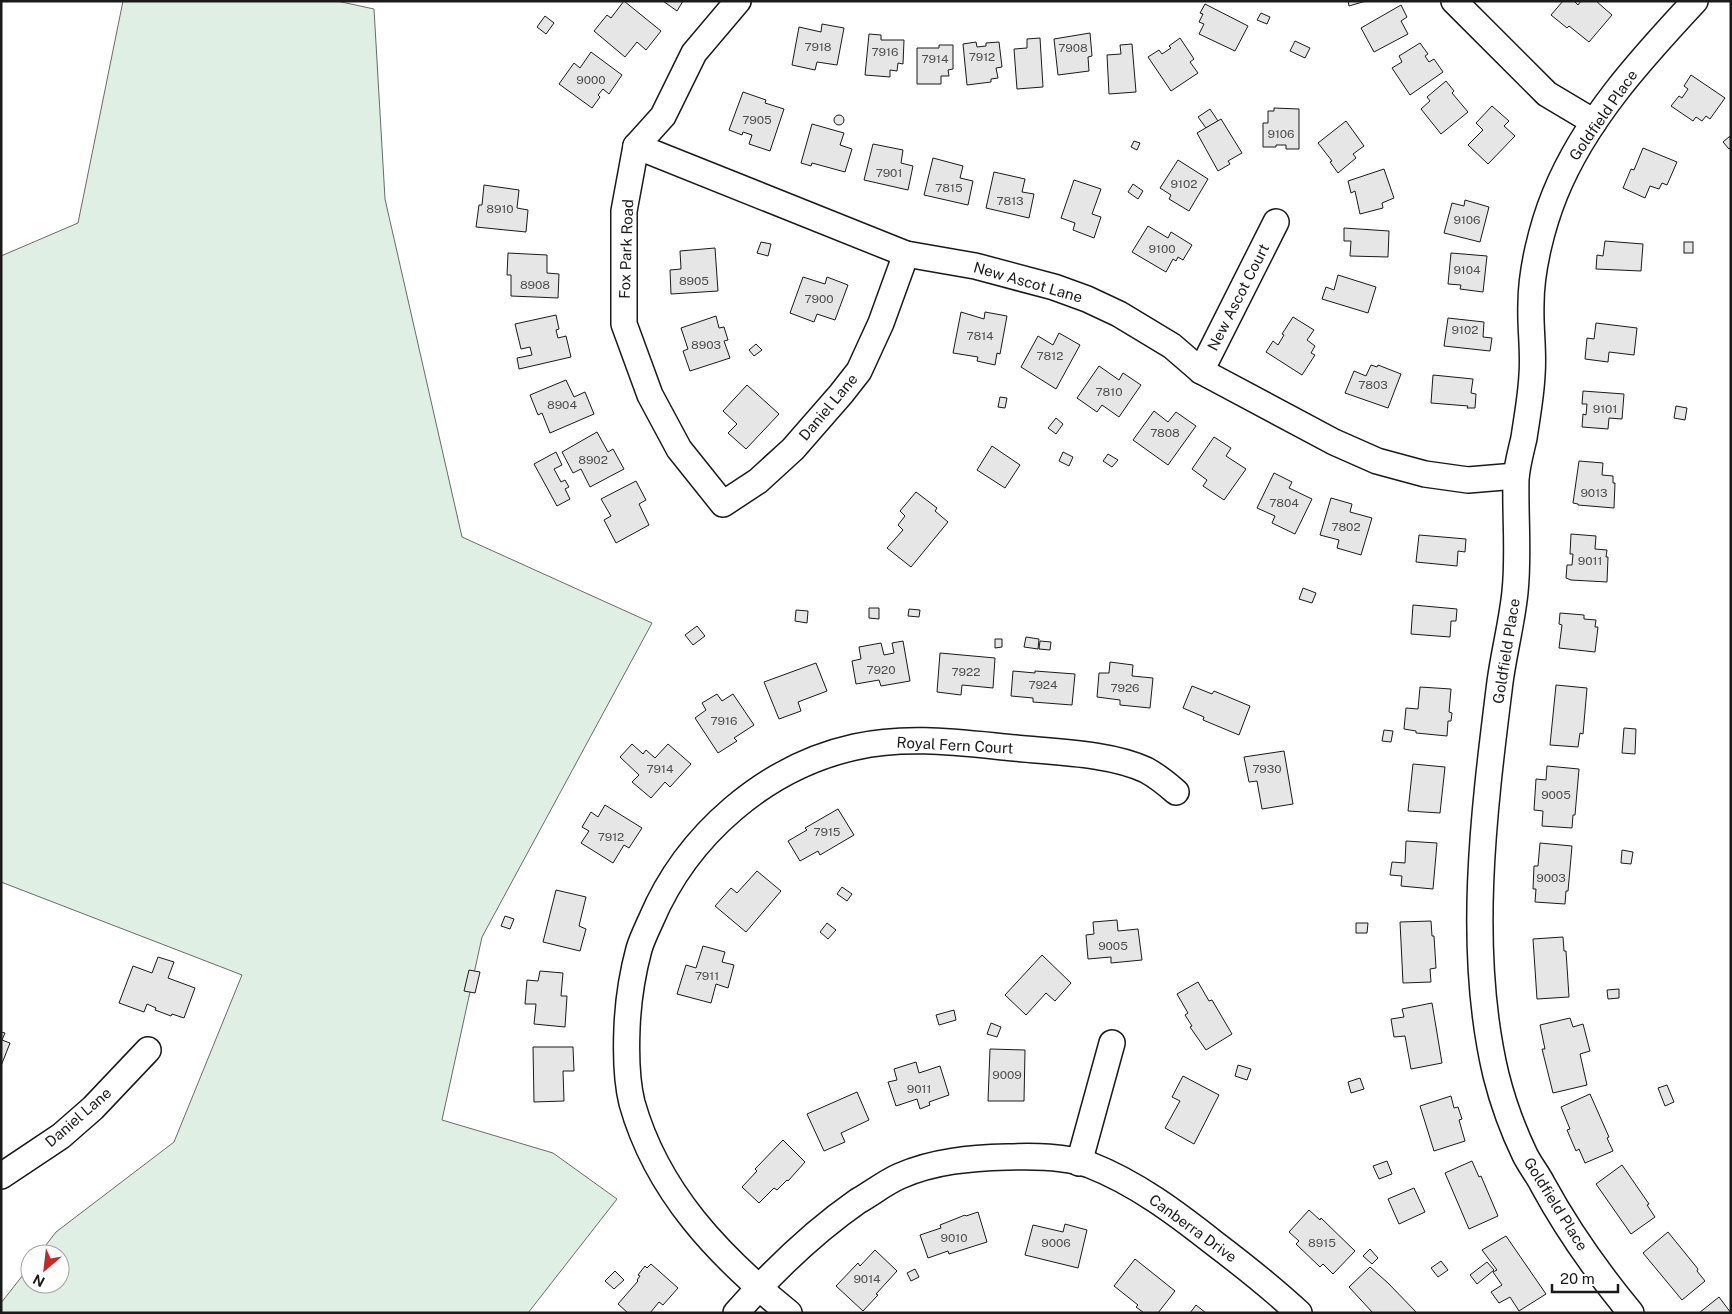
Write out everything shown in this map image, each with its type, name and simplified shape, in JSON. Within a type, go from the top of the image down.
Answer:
[{"type":"street","points":[[636,146],[663,116],[694,53],[738,1]]},
{"type":"street","points":[[1454,1],[1547,94],[1594,122]]},
{"type":"street","name":"Goldfield Place","points":[[1631,1313],[1606,1282],[1555,1209],[1526,1157],[1503,1100],[1491,1053],[1487,1025],[1480,928],[1484,841],[1500,678],[1515,594],[1518,538],[1516,476],[1526,423],[1532,373],[1530,302],[1543,231],[1554,196],[1568,165],[1594,122],[1624,81],[1695,1]]},
{"type":"street","name":"New Ascot Lane","points":[[636,146],[906,254],[976,266],[1054,287],[1087,299],[1119,314],[1172,346],[1201,371],[1334,442],[1377,461],[1425,474],[1468,480],[1516,476]]},
{"type":"street","name":"Fox Park Road","points":[[636,146],[624,211],[624,324],[650,395],[680,449],[723,504]]},
{"type":"street","name":"New Ascot Court","points":[[1201,371],[1276,222]]},
{"type":"street","name":"Daniel Lane","points":[[723,504],[758,481],[793,449],[859,371],[881,323],[906,254]]},
{"type":"street","name":"Royal Fern Court","points":[[789,1313],[758,1288],[724,1255],[687,1214],[664,1177],[644,1136],[631,1100],[626,1054],[633,975],[639,947],[670,881],[717,824],[744,800],[789,770],[855,747],[895,741],[932,741],[1066,753],[1118,761],[1146,770],[1161,779],[1176,792]]},
{"type":"street","points":[[1079,1163],[1112,1042]]},
{"type":"street","name":"Daniel Lane","points":[[1,1176],[61,1136],[93,1108],[148,1050]]},
{"type":"street","name":"Canberra Drive","points":[[736,1313],[800,1246],[835,1217],[900,1176],[939,1163],[979,1158],[1020,1157],[1058,1159],[1089,1165],[1156,1199],[1250,1271],[1299,1313]]},
{"type":"green space","points":[[123,1],[337,1],[374,9],[385,199],[462,537],[652,623],[482,937],[442,1120],[553,1153],[617,1199],[528,1313],[1,1313],[1,1303],[20,1279],[20,1294],[70,1294],[70,1244],[47,1244],[56,1232],[174,1142],[242,975],[1,882],[1,256],[78,223]]},
{"type":"building","points":[[624,1],[661,31],[646,50],[637,42],[625,57],[594,31],[607,15],[611,18]]},
{"type":"building","points":[[663,1],[683,1],[677,11]]},
{"type":"building","points":[[1348,1],[1366,1],[1349,6]]},
{"type":"building","points":[[1563,1],[1574,1],[1578,5],[1581,1],[1596,1],[1612,15],[1589,42],[1551,15]]},
{"type":"building","points":[[1205,4],[1248,26],[1235,51],[1199,34],[1204,24],[1199,22],[1203,14],[1200,13]]},
{"type":"building","points":[[1401,5],[1407,17],[1401,21],[1408,34],[1374,52],[1361,28]]},
{"type":"building","points":[[1261,13],[1270,17],[1267,24],[1257,20]]},
{"type":"building","points":[[545,16],[554,23],[546,34],[537,27]]},
{"type":"building","points":[[822,24],[844,28],[837,65],[817,62],[815,70],[792,65],[799,27],[821,32]]},
{"type":"building","points":[[1090,33],[1092,56],[1088,57],[1089,71],[1058,75],[1054,39]]},
{"type":"building","points":[[869,34],[881,35],[881,40],[904,40],[903,64],[898,63],[897,71],[890,70],[890,77],[865,75]]},
{"type":"building","points":[[1040,38],[1043,87],[1017,89],[1014,49],[1027,48],[1027,39]]},
{"type":"building","points":[[1180,38],[1194,59],[1190,62],[1198,73],[1171,91],[1148,57],[1159,50],[1162,54]]},
{"type":"building","points":[[1295,41],[1310,48],[1305,58],[1290,51]]},
{"type":"building","points":[[976,42],[977,47],[986,46],[986,43],[999,42],[1002,67],[996,68],[998,78],[991,79],[991,82],[967,85],[963,44]]},
{"type":"building","points":[[1420,43],[1428,54],[1425,56],[1429,62],[1434,59],[1443,72],[1410,95],[1392,68],[1402,62],[1399,56]]},
{"type":"building","points":[[1132,44],[1136,92],[1109,94],[1107,55],[1121,54],[1120,45]]},
{"type":"building","points":[[939,45],[953,45],[953,69],[948,70],[949,76],[941,76],[941,84],[917,84],[917,48],[939,48]]},
{"type":"building","points":[[591,52],[622,75],[609,94],[603,89],[592,108],[559,84],[574,63],[580,68]]},
{"type":"building","points":[[1691,75],[1725,98],[1710,119],[1706,116],[1702,121],[1696,117],[1693,121],[1671,106],[1679,96],[1682,98],[1688,89],[1684,86]]},
{"type":"building","points":[[1446,81],[1454,91],[1452,93],[1468,112],[1441,134],[1421,109],[1430,101],[1427,97]]},
{"type":"building","points":[[743,92],[766,100],[765,103],[784,109],[770,151],[749,144],[752,135],[743,132],[742,135],[729,130]]},
{"type":"building","points":[[1492,106],[1509,121],[1504,126],[1515,136],[1488,164],[1468,145],[1483,130],[1476,123]]},
{"type":"building","points":[[1274,108],[1299,109],[1299,149],[1286,149],[1286,145],[1263,147],[1263,123],[1268,123],[1268,111],[1274,111]]},
{"type":"building","points":[[1210,109],[1218,121],[1206,128],[1198,117]]},
{"type":"building","points":[[837,115],[841,115],[844,120],[841,125],[837,125],[834,122],[834,118]]},
{"type":"building","points":[[1221,119],[1242,153],[1228,161],[1230,164],[1218,171],[1197,133]]},
{"type":"building","points":[[1346,121],[1364,146],[1353,154],[1356,158],[1338,173],[1330,162],[1332,161],[1318,143]]},
{"type":"building","points":[[812,124],[844,133],[840,145],[852,149],[845,172],[812,163],[811,166],[801,163]]},
{"type":"building","points":[[1730,136],[1731,147],[1729,149],[1723,142]]},
{"type":"building","points":[[1134,141],[1140,143],[1137,150],[1131,147]]},
{"type":"building","points":[[873,144],[903,150],[901,163],[913,166],[908,190],[864,180]]},
{"type":"building","points":[[1643,148],[1677,162],[1667,185],[1662,183],[1659,189],[1650,186],[1645,198],[1623,188],[1631,169],[1634,170]]},
{"type":"building","points":[[933,158],[963,166],[960,178],[973,181],[968,205],[924,195]]},
{"type":"building","points":[[1178,160],[1208,179],[1189,211],[1169,199],[1171,195],[1160,188]]},
{"type":"building","points":[[1384,169],[1394,198],[1382,203],[1383,208],[1360,214],[1355,191],[1351,193],[1348,181]]},
{"type":"building","points":[[994,172],[1025,179],[1022,192],[1034,194],[1029,218],[986,208]]},
{"type":"building","points":[[1074,180],[1101,189],[1092,214],[1101,217],[1094,238],[1073,230],[1075,223],[1061,218]]},
{"type":"building","points":[[1133,184],[1143,191],[1138,199],[1128,192]]},
{"type":"building","points":[[484,185],[519,190],[517,208],[528,210],[526,232],[476,227],[479,205],[482,205]]},
{"type":"building","points":[[1465,200],[1489,207],[1480,242],[1444,233],[1452,203],[1464,206]]},
{"type":"building","points":[[1148,226],[1168,238],[1171,232],[1192,245],[1183,260],[1178,257],[1176,261],[1173,259],[1166,272],[1132,252]]},
{"type":"building","points":[[1344,228],[1389,231],[1388,257],[1350,256],[1351,241],[1344,241]]},
{"type":"building","points":[[1605,241],[1643,244],[1641,271],[1596,269],[1597,255],[1603,256]]},
{"type":"building","points":[[761,242],[771,244],[768,256],[757,253]]},
{"type":"building","points":[[1684,242],[1693,242],[1693,253],[1684,253]]},
{"type":"building","points":[[715,248],[718,291],[671,294],[670,270],[681,269],[680,251]]},
{"type":"building","points":[[508,253],[547,255],[547,273],[559,274],[558,298],[511,296],[511,275],[507,275]]},
{"type":"building","points":[[1451,253],[1487,256],[1483,292],[1460,289],[1461,285],[1448,284]]},
{"type":"building","points":[[1338,275],[1376,287],[1368,313],[1322,299],[1326,287],[1334,290]]},
{"type":"building","points":[[803,277],[825,284],[827,277],[848,285],[835,320],[817,314],[814,322],[790,313]]},
{"type":"building","points":[[961,312],[984,319],[985,312],[1007,316],[1000,354],[997,353],[995,365],[977,361],[978,357],[953,353]]},
{"type":"building","points":[[556,315],[559,329],[556,330],[558,338],[566,336],[571,357],[519,369],[517,358],[532,355],[530,347],[521,349],[515,324]]},
{"type":"building","points":[[716,316],[719,328],[724,327],[728,340],[724,341],[730,358],[690,371],[683,351],[688,349],[681,328]]},
{"type":"building","points":[[1293,317],[1314,330],[1307,340],[1315,346],[1311,353],[1315,355],[1302,375],[1266,352],[1273,341],[1278,345],[1284,335],[1282,334]]},
{"type":"building","points":[[1448,318],[1484,322],[1483,337],[1492,338],[1490,351],[1444,346]]},
{"type":"building","points":[[1596,323],[1637,328],[1634,355],[1609,352],[1608,362],[1585,359],[1587,338],[1594,339]]},
{"type":"building","points":[[1059,333],[1080,345],[1056,389],[1021,367],[1038,336],[1053,345]]},
{"type":"building","points":[[756,344],[762,350],[754,356],[749,350]]},
{"type":"building","points":[[1371,365],[1377,367],[1378,365],[1401,374],[1388,408],[1345,393],[1354,371],[1366,376]]},
{"type":"building","points":[[1099,366],[1119,380],[1123,373],[1141,385],[1119,417],[1102,405],[1097,412],[1077,398]]},
{"type":"building","points":[[1433,375],[1473,379],[1471,393],[1476,394],[1475,408],[1431,403]]},
{"type":"building","points":[[566,380],[574,397],[585,392],[594,414],[550,433],[542,413],[538,415],[530,395]]},
{"type":"building","points":[[747,385],[779,414],[746,449],[728,433],[737,424],[723,411]]},
{"type":"building","points":[[1583,391],[1624,394],[1622,419],[1609,418],[1608,429],[1582,427],[1583,414],[1586,415],[1587,404],[1582,404]]},
{"type":"building","points":[[1000,397],[1007,398],[1005,408],[998,407]]},
{"type":"building","points":[[1676,406],[1687,408],[1685,420],[1674,418]]},
{"type":"building","points":[[1154,411],[1168,422],[1176,412],[1196,426],[1168,465],[1133,440]]},
{"type":"building","points":[[1056,418],[1063,424],[1056,434],[1048,428]]},
{"type":"building","points":[[597,432],[608,452],[613,449],[624,469],[590,487],[581,469],[573,473],[562,452]]},
{"type":"building","points":[[1214,437],[1231,448],[1226,456],[1246,469],[1224,500],[1203,486],[1207,480],[1192,469]]},
{"type":"building","points":[[992,446],[1020,465],[1005,488],[977,470]]},
{"type":"building","points":[[556,452],[562,465],[554,469],[561,482],[565,480],[569,487],[565,489],[570,499],[557,506],[534,464]]},
{"type":"building","points":[[1063,452],[1073,457],[1069,466],[1059,461]]},
{"type":"building","points":[[1108,454],[1118,460],[1112,467],[1103,461]]},
{"type":"building","points":[[1579,461],[1603,463],[1602,475],[1613,476],[1613,483],[1615,483],[1614,508],[1573,503]]},
{"type":"building","points":[[1274,473],[1292,482],[1289,488],[1312,499],[1295,534],[1272,523],[1275,516],[1257,508]]},
{"type":"building","points":[[636,481],[646,500],[639,504],[649,525],[616,543],[604,520],[611,516],[601,499]]},
{"type":"building","points":[[916,492],[937,508],[935,511],[948,522],[911,567],[887,548],[903,530],[898,525],[905,516],[900,511]]},
{"type":"building","points":[[1331,498],[1352,504],[1350,512],[1372,518],[1361,555],[1337,548],[1339,540],[1320,535]]},
{"type":"building","points":[[1571,534],[1596,536],[1595,549],[1607,550],[1607,582],[1571,580],[1566,578],[1567,565],[1572,565],[1573,554],[1570,554]]},
{"type":"building","points":[[1419,535],[1466,539],[1465,552],[1458,551],[1457,566],[1416,562]]},
{"type":"building","points":[[1303,588],[1316,593],[1312,603],[1299,599]]},
{"type":"building","points":[[1413,605],[1457,609],[1456,621],[1451,621],[1450,637],[1411,634]]},
{"type":"building","points":[[869,608],[879,608],[879,619],[869,618]]},
{"type":"building","points":[[909,609],[920,610],[919,617],[908,616]]},
{"type":"building","points":[[796,610],[808,611],[807,623],[795,621]]},
{"type":"building","points":[[1560,613],[1584,615],[1584,619],[1596,620],[1595,627],[1598,627],[1595,652],[1559,648],[1562,625],[1559,624]]},
{"type":"building","points":[[697,626],[705,636],[693,645],[685,635]]},
{"type":"building","points":[[1026,637],[1039,639],[1038,649],[1024,647]]},
{"type":"building","points":[[995,639],[1002,639],[1002,647],[995,648]]},
{"type":"building","points":[[903,641],[910,681],[881,686],[879,680],[856,684],[852,661],[861,659],[859,647],[881,643],[884,655],[894,653],[892,643]]},
{"type":"building","points":[[1040,641],[1051,642],[1050,650],[1039,649]]},
{"type":"building","points":[[940,653],[995,658],[993,688],[962,685],[961,695],[937,692]]},
{"type":"building","points":[[1110,662],[1133,665],[1132,676],[1153,678],[1150,708],[1120,705],[1120,700],[1097,697],[1099,673],[1109,673]]},
{"type":"building","points":[[816,663],[827,691],[798,702],[801,711],[779,719],[764,682]]},
{"type":"building","points":[[1013,671],[1075,674],[1072,705],[1033,702],[1033,698],[1011,696]]},
{"type":"building","points":[[1556,685],[1587,688],[1583,734],[1580,733],[1578,747],[1550,745]]},
{"type":"building","points":[[1192,686],[1212,694],[1214,691],[1250,706],[1239,735],[1203,720],[1204,717],[1183,708]]},
{"type":"building","points":[[1420,687],[1451,689],[1449,712],[1452,713],[1451,721],[1448,721],[1447,736],[1416,733],[1416,731],[1404,729],[1406,708],[1418,709]]},
{"type":"building","points":[[717,694],[722,701],[733,694],[754,725],[734,738],[737,741],[718,753],[695,718],[706,710],[702,703]]},
{"type":"building","points":[[1624,728],[1636,729],[1635,754],[1622,753]]},
{"type":"building","points":[[1384,730],[1393,731],[1391,742],[1382,741]]},
{"type":"building","points":[[632,744],[643,754],[646,750],[655,758],[668,744],[691,764],[670,787],[665,782],[651,798],[632,782],[639,775],[620,757]]},
{"type":"building","points":[[1284,751],[1293,804],[1262,809],[1257,781],[1249,782],[1244,757]]},
{"type":"building","points":[[1413,764],[1445,767],[1440,813],[1408,811]]},
{"type":"building","points":[[1547,766],[1579,769],[1572,828],[1542,826],[1543,811],[1534,810],[1536,779],[1546,780]]},
{"type":"building","points":[[605,805],[642,828],[629,848],[624,845],[613,863],[581,843],[589,831],[582,827],[591,812],[598,817]]},
{"type":"building","points":[[838,809],[854,835],[820,855],[818,851],[800,861],[788,841],[807,830],[805,828]]},
{"type":"building","points":[[1406,841],[1437,843],[1433,889],[1401,886],[1402,876],[1390,875],[1392,862],[1405,863]]},
{"type":"building","points":[[1540,843],[1572,846],[1565,904],[1535,902],[1536,889],[1533,889],[1534,866],[1538,866]]},
{"type":"building","points":[[1622,850],[1633,852],[1631,864],[1621,863]]},
{"type":"building","points":[[757,871],[781,891],[746,932],[715,906],[731,888],[737,893]]},
{"type":"building","points":[[842,887],[852,894],[847,901],[837,894]]},
{"type":"building","points":[[556,890],[586,897],[579,926],[586,929],[580,951],[543,942]]},
{"type":"building","points":[[505,916],[514,919],[510,929],[501,926]]},
{"type":"building","points":[[1117,920],[1118,931],[1138,929],[1142,960],[1111,963],[1111,957],[1088,959],[1086,935],[1094,934],[1093,922]]},
{"type":"building","points":[[1431,921],[1436,968],[1430,969],[1431,982],[1403,983],[1400,922]]},
{"type":"building","points":[[827,923],[836,930],[828,939],[820,932]]},
{"type":"building","points":[[1356,923],[1368,923],[1367,933],[1356,933]]},
{"type":"building","points":[[1563,937],[1564,951],[1566,951],[1569,997],[1537,999],[1533,939]]},
{"type":"building","points":[[703,946],[725,952],[722,962],[734,965],[728,988],[716,984],[711,1003],[677,994],[686,965],[696,968]]},
{"type":"building","points":[[1042,955],[1071,983],[1055,1001],[1046,993],[1026,1015],[1005,995]]},
{"type":"building","points":[[158,957],[174,962],[168,978],[195,988],[184,1018],[172,1014],[171,1016],[155,1010],[156,1008],[147,1004],[144,1012],[119,1003],[133,966],[152,973]]},
{"type":"building","points":[[469,970],[480,972],[475,993],[464,991]]},
{"type":"building","points":[[540,971],[563,973],[561,996],[567,996],[565,1027],[534,1024],[536,1004],[525,1004],[527,980],[538,981]]},
{"type":"building","points":[[1198,982],[1209,1001],[1212,1000],[1232,1034],[1206,1050],[1190,1027],[1192,1026],[1185,1015],[1188,1013],[1177,994]]},
{"type":"building","points":[[1619,989],[1619,998],[1608,999],[1607,990]]},
{"type":"building","points":[[1432,1003],[1442,1063],[1411,1069],[1405,1036],[1394,1037],[1391,1019],[1404,1017],[1402,1009]]},
{"type":"building","points":[[954,1010],[956,1020],[939,1025],[936,1015]]},
{"type":"building","points":[[1570,1018],[1573,1027],[1583,1024],[1590,1051],[1580,1054],[1587,1085],[1553,1093],[1542,1049],[1545,1049],[1540,1025]]},
{"type":"building","points":[[991,1023],[1001,1027],[997,1037],[987,1034]]},
{"type":"building","points":[[1,1032],[5,1033],[2,1040],[10,1043],[1,1066]]},
{"type":"building","points":[[533,1047],[573,1047],[574,1071],[563,1071],[564,1101],[534,1102]]},
{"type":"building","points":[[990,1049],[1025,1050],[1024,1101],[988,1101]]},
{"type":"building","points":[[916,1062],[919,1073],[940,1066],[949,1095],[929,1102],[930,1105],[920,1109],[917,1099],[896,1106],[888,1082],[897,1080],[894,1069]]},
{"type":"building","points":[[1238,1065],[1251,1069],[1247,1080],[1235,1076]]},
{"type":"building","points":[[1183,1076],[1219,1095],[1194,1144],[1165,1128],[1180,1101],[1172,1097]]},
{"type":"building","points":[[1360,1078],[1364,1089],[1351,1093],[1348,1082]]},
{"type":"building","points":[[1667,1085],[1674,1102],[1665,1106],[1658,1088]]},
{"type":"building","points":[[857,1092],[869,1120],[841,1133],[845,1142],[824,1151],[807,1114]]},
{"type":"building","points":[[1590,1094],[1609,1137],[1607,1138],[1613,1151],[1585,1163],[1579,1149],[1576,1151],[1567,1130],[1570,1129],[1561,1107]]},
{"type":"building","points":[[1451,1096],[1454,1108],[1458,1107],[1462,1119],[1459,1120],[1465,1141],[1434,1151],[1420,1106]]},
{"type":"building","points":[[783,1140],[805,1162],[788,1181],[777,1190],[774,1188],[759,1203],[742,1187],[757,1171],[755,1169]]},
{"type":"building","points":[[1387,1161],[1392,1174],[1379,1179],[1373,1166]]},
{"type":"building","points":[[1472,1161],[1479,1177],[1481,1176],[1498,1216],[1469,1229],[1445,1173]]},
{"type":"building","points":[[1622,1165],[1649,1204],[1647,1205],[1655,1217],[1631,1234],[1596,1184]]},
{"type":"building","points":[[1414,1188],[1425,1212],[1399,1224],[1388,1199]]},
{"type":"building","points":[[1309,1210],[1320,1220],[1321,1218],[1355,1251],[1333,1274],[1323,1264],[1320,1267],[1296,1244],[1299,1241],[1289,1232]]},
{"type":"building","points":[[978,1212],[987,1242],[949,1254],[948,1251],[928,1258],[920,1235],[941,1228],[940,1225],[965,1215]]},
{"type":"building","points":[[1065,1224],[1087,1230],[1078,1268],[1025,1255],[1033,1225],[1063,1232]]},
{"type":"building","points":[[1668,1232],[1698,1269],[1697,1271],[1705,1281],[1682,1300],[1643,1253]]},
{"type":"building","points":[[1506,1236],[1546,1294],[1519,1311],[1510,1297],[1499,1303],[1491,1292],[1502,1285],[1493,1272],[1497,1270],[1482,1250]]},
{"type":"building","points":[[1370,1249],[1378,1258],[1372,1264],[1363,1256]]},
{"type":"building","points":[[875,1250],[897,1271],[863,1311],[836,1286],[858,1263],[860,1266]]},
{"type":"building","points":[[1135,1259],[1175,1291],[1158,1313],[1144,1313],[1136,1307],[1138,1305],[1114,1286]]},
{"type":"building","points":[[1441,1261],[1448,1270],[1438,1277],[1431,1268]]},
{"type":"building","points":[[1487,1262],[1494,1270],[1477,1284],[1470,1275]]},
{"type":"building","points":[[651,1264],[678,1288],[663,1305],[659,1302],[650,1313],[628,1313],[618,1304],[638,1281],[640,1276],[638,1275],[645,1266],[647,1268]]},
{"type":"building","points":[[1370,1267],[1417,1313],[1373,1313],[1349,1287]]},
{"type":"building","points":[[915,1269],[919,1277],[911,1281],[907,1273]]},
{"type":"building","points":[[615,1271],[624,1280],[614,1289],[605,1281]]},
{"type":"building","points":[[1719,1297],[1731,1313],[1699,1313]]},
{"type":"building","points":[[1196,1305],[1206,1313],[1190,1313]]}]
